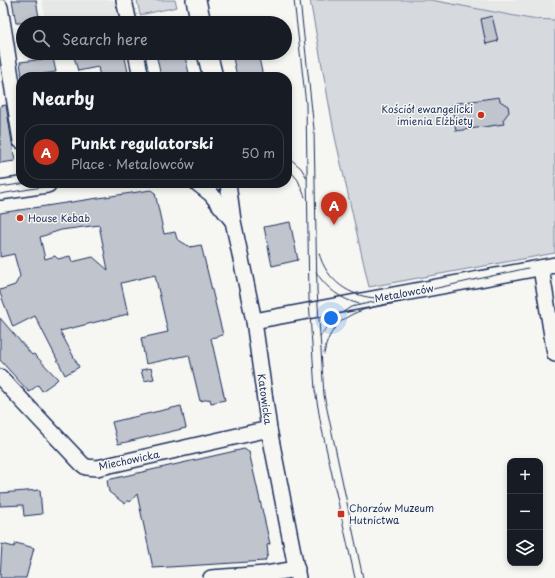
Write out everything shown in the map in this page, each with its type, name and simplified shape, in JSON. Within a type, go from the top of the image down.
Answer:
[{"type":"main road","points":[[196,0],[199,16]]},
{"type":"main road","points":[[209,60],[212,72]]},
{"type":"main road","points":[[0,190],[16,187]]},
{"type":"street","points":[[124,0],[127,16]]},
{"type":"street","points":[[0,7],[1,24],[16,112]]},
{"type":"street","points":[[137,60],[140,72]]},
{"type":"street","name":"Katowicka","points":[[203,188],[211,194],[233,221]]},
{"type":"street","name":"Katowicka","points":[[229,188],[233,221],[254,321],[269,429],[297,573]]},
{"type":"street","points":[[548,267],[555,354]]},
{"type":"street","name":"Metalowców","points":[[254,321],[548,267]]},
{"type":"street","name":"Miechowicka","points":[[0,377],[86,467],[97,468],[269,429]]},
{"type":"street","points":[[211,578],[297,573]]},
{"type":"shaded area","points":[[42,0],[114,0],[117,16],[45,16]]},
{"type":"shaded area","points":[[137,0],[175,0],[177,7],[140,15]]},
{"type":"shaded area","points":[[310,0],[431,0],[531,19],[555,20],[555,253],[369,287],[335,137]]},
{"type":"shaded area","points":[[431,0],[555,0],[555,20],[531,19]]},
{"type":"building","points":[[12,0],[36,0],[39,16],[16,16],[16,23]]},
{"type":"building","points":[[492,16],[498,41],[486,44],[481,19]]},
{"type":"building","points":[[53,60],[56,72],[21,72],[20,62]]},
{"type":"building","points":[[75,60],[125,60],[128,72],[99,72],[98,67],[78,71]]},
{"type":"building","points":[[157,60],[186,60],[189,72],[160,72]]},
{"type":"building","points":[[233,60],[259,60],[262,72],[236,72]]},
{"type":"building","name":"Kościół ewangelicki imienia Elżbiety","points":[[499,97],[500,101],[508,106],[509,112],[503,120],[504,124],[456,131],[452,104]]},
{"type":"building","points":[[6,105],[15,161],[0,163],[0,106]]},
{"type":"building","points":[[151,190],[155,193],[164,234],[175,232],[177,239],[190,247],[201,245],[223,335],[211,338],[225,400],[211,403],[210,399],[200,401],[189,355],[146,364],[141,338],[168,332],[155,275],[121,283],[128,314],[60,331],[79,367],[65,375],[35,316],[13,327],[0,290],[15,285],[20,276],[14,254],[0,257],[0,213]],"holes":[[[99,225],[108,270],[93,257],[72,262],[70,256],[58,259],[55,256],[45,259],[40,237],[61,230]]]},
{"type":"building","points":[[290,222],[298,260],[272,266],[264,227]]},
{"type":"building","points":[[0,318],[32,355],[34,354],[58,379],[56,381],[42,391],[38,385],[29,392],[0,360]]},
{"type":"building","points":[[151,368],[154,379],[144,381],[141,370]]},
{"type":"building","points":[[181,406],[186,428],[118,444],[112,422]]},
{"type":"building","points":[[244,449],[249,452],[270,544],[267,545],[268,554],[265,561],[153,568],[137,494],[130,502],[128,500],[125,504],[109,492],[107,480]]},
{"type":"building","points":[[40,490],[42,514],[24,516],[23,505],[0,506],[0,493]]},
{"type":"building","points":[[16,543],[34,548],[26,578],[0,578],[2,544],[14,547]]},
{"type":"tram line","points":[[294,0],[306,104],[309,300],[315,390],[321,425],[355,578]]},
{"type":"tram line","points":[[300,0],[314,129],[317,290],[324,395],[363,578]]},
{"type":"tram line","points":[[292,160],[301,168],[307,178]]},
{"type":"tram line","points":[[292,173],[298,180],[305,197]]},
{"type":"tram line","points":[[0,187],[16,185]]},
{"type":"tram line","points":[[0,194],[36,188]]},
{"type":"tram line","points":[[319,253],[322,263],[327,271],[340,285],[357,294],[377,298]]},
{"type":"tram line","points":[[320,337],[332,319],[351,307],[528,268]]},
{"type":"tram line","points":[[316,272],[329,288],[347,300],[360,304]]},
{"type":"tram line","points":[[324,354],[328,340],[334,329],[342,320],[363,310],[401,301]]},
{"type":"place","name":"Kościół ewangelicki imienia Elżbiety","points":[[481,115]]},
{"type":"place","name":"House Kebab","points":[[20,218]]},
{"type":"place","name":"Punkt regulatorski","points":[[334,225]]},
{"type":"place","name":"Chorzów Muzeum Hutnictwa","points":[[341,514]]}]
